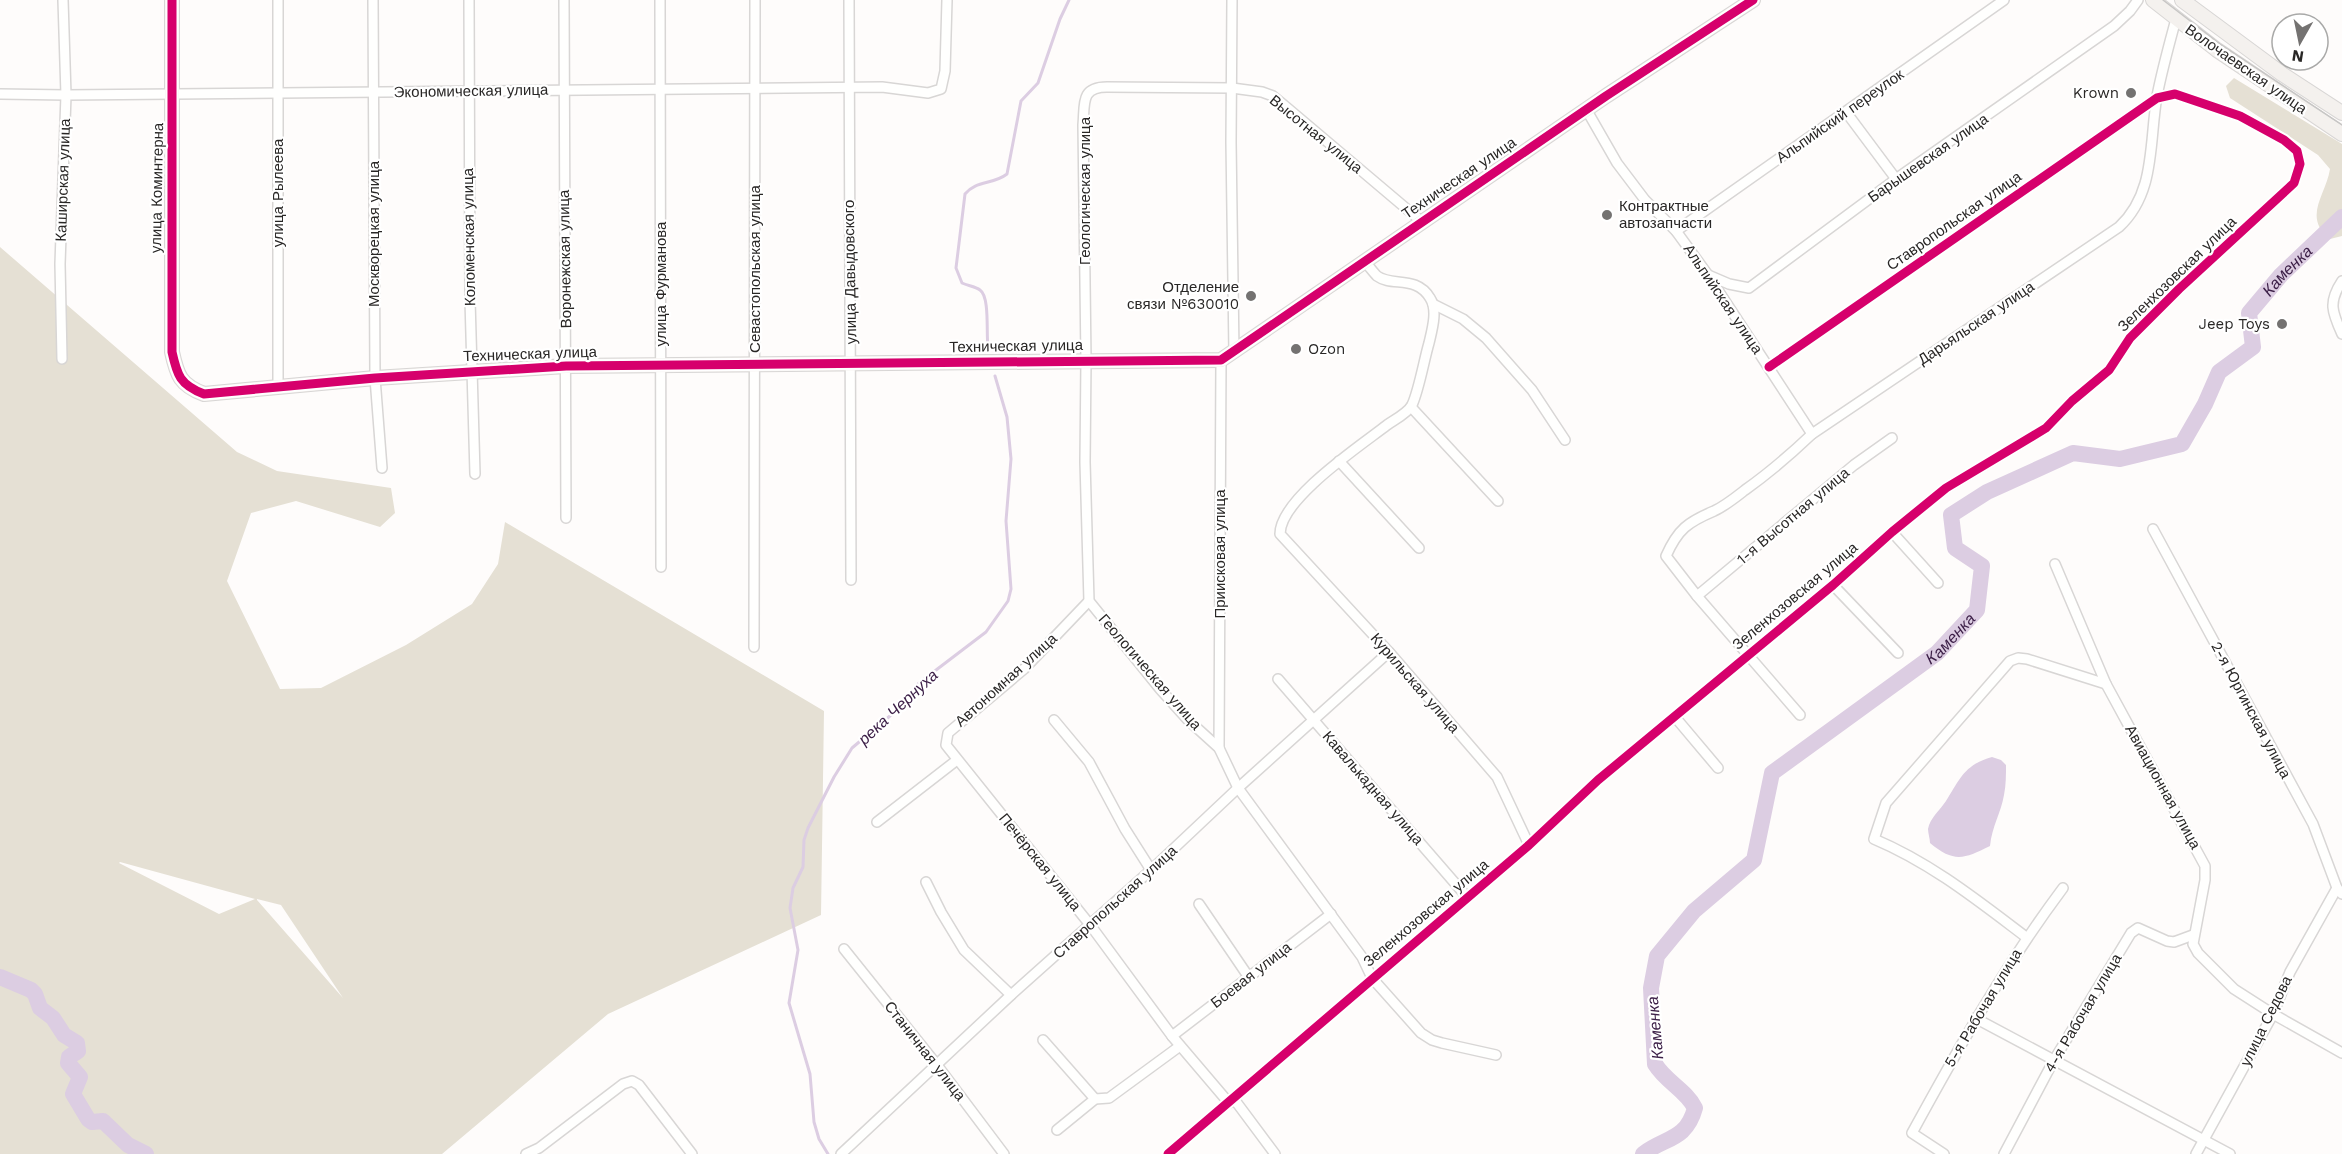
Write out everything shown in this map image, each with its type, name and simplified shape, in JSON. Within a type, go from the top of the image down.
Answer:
[{"type":"street","name":"Каширская улица","points":[[62,359],[60,264],[66,95],[63,0]]},
{"type":"street","name":"улица Коминтерна","points":[[172,0],[170,305],[172,352],[177,375]]},
{"type":"street","name":"улица Рылеева","points":[[278,0],[278,386]]},
{"type":"street","name":"Москворецкая улица","points":[[373,0],[375,378],[382,468]]},
{"type":"street","name":"Коломенская улица","points":[[469,0],[471,371],[475,474]]},
{"type":"street","name":"Воронежская улица","points":[[564,0],[566,518]]},
{"type":"street","name":"улица Фурманова","points":[[660,0],[661,567]]},
{"type":"street","name":"Севастопольская улица","points":[[754,647],[755,0]]},
{"type":"street","name":"улица Давыдовского","points":[[849,0],[851,580]]},
{"type":"street","name":"Экономическая улица","points":[[0,94],[882,87],[928,93],[941,89],[945,71],[947,0]]},
{"type":"street","points":[[1232,0],[1234,353]]},
{"type":"street","name":"Техническая улица","points":[[177,375],[190,389],[204,394],[375,378],[566,366],[1221,360],[1586,109],[1754,0]]},
{"type":"street","name":"Альпийский переулок","points":[[1676,231],[2004,0]]},
{"type":"street","name":"Барышевская улица","points":[[1708,275],[1729,284],[1749,288],[1896,179],[2114,26],[2138,0]]},
{"type":"street","name":"Волочаевская улица","points":[[2153,0],[2274,90],[2342,134]]},
{"type":"street","name":"Волочаевская улица","points":[[2182,0],[2282,74],[2338,107]]},
{"type":"street","name":"Дарьяльская улица","points":[[1697,596],[1666,556],[1673,540],[1694,519],[1714,511],[1744,491],[1779,465],[1812,434],[2119,227],[2132,215],[2150,168],[2157,98],[2176,19]]},
{"type":"street","name":"Высотная улица","points":[[1088,91],[1095,87],[1232,88],[1262,92],[1273,96],[1421,221]]},
{"type":"street","name":"Геологическая улица","points":[[1088,91],[1085,97],[1083,125],[1085,462],[1089,601],[1160,689],[1187,719],[1219,748],[1238,788],[1362,957],[1372,978],[1421,1033],[1432,1040],[1496,1055]]},
{"type":"street","name":"Зеленхозовская улица","points":[[1168,1154],[1529,845],[1598,780],[1833,585],[1892,532],[1946,488],[2046,428],[2072,401],[2109,370],[2130,338],[2179,289],[2294,183],[2300,164],[2297,151],[2284,140],[2240,116],[2175,94],[2157,98]]},
{"type":"street","name":"Ставропольская улица","points":[[1769,368],[2157,98]]},
{"type":"street","name":"Альпийская улица","points":[[1586,109],[1617,163],[1645,200],[1676,231],[1708,275],[1812,434]]},
{"type":"street","points":[[1846,112],[1896,179]]},
{"type":"street","points":[[1365,262],[1378,277],[1406,281],[1419,287],[1429,296],[1433,304],[1433,326],[1411,407],[1339,461],[1419,548]]},
{"type":"street","points":[[2342,281],[2333,294],[2333,315],[2342,334]]},
{"type":"street","points":[[1433,304],[1463,319],[1486,338],[1532,390],[1565,440]]},
{"type":"street","name":"Приисковая улица","points":[[1219,748],[1221,360]]},
{"type":"street","points":[[1411,407],[1498,501]]},
{"type":"street","name":"1-я Высотная улица","points":[[1697,596],[1854,465],[1892,438]]},
{"type":"street","name":"Курильская улица","points":[[1339,461],[1308,488],[1285,515],[1280,525],[1280,534],[1389,652],[1497,777],[1529,845]]},
{"type":"street","name":"2-я Юргинская улица","points":[[2154,529],[2313,824],[2339,891]]},
{"type":"street","points":[[1892,532],[1938,583]]},
{"type":"street","name":"Авиационная улица","points":[[2055,564],[2106,684],[2155,770],[2205,866],[2205,880],[2193,935]]},
{"type":"street","points":[[1833,585],[1898,653]]},
{"type":"street","points":[[1697,596],[1800,715]]},
{"type":"street","name":"Автономная улица","points":[[948,733],[1024,669],[1089,601]]},
{"type":"street","name":"Ставропольская улица","points":[[841,1154],[1011,995],[1091,926],[1238,788],[1389,652]]},
{"type":"street","points":[[2026,938],[1958,884],[1901,850],[1874,839],[1886,803],[2010,661],[2026,658],[2106,684]]},
{"type":"street","name":"Кавалькадная улица","points":[[1278,679],[1467,897]]},
{"type":"street","points":[[1676,717],[1718,768]]},
{"type":"street","points":[[1054,720],[1089,762],[1125,829],[1151,870]]},
{"type":"street","name":"Печёрская улица","points":[[948,733],[946,745],[957,760],[1091,926],[1180,1046],[1231,1101],[1275,1154]]},
{"type":"street","points":[[877,822],[957,760]]},
{"type":"street","points":[[926,882],[964,950],[1011,995]]},
{"type":"street","name":"5-я Рабочая улица","points":[[1944,1154],[1912,1133],[1975,1018],[2026,938],[2063,888]]},
{"type":"street","name":"улица Седова","points":[[2196,1154],[2273,1014],[2290,972],[2339,891]]},
{"type":"street","points":[[1199,904],[1248,976]]},
{"type":"street","name":"Боевая улица","points":[[1172,1036],[1331,914]]},
{"type":"street","name":"4-я Рабочая улица","points":[[2004,1154],[2054,1060],[2131,933],[2138,928],[2174,942],[2193,935]]},
{"type":"street","points":[[2193,935],[2193,944],[2198,953],[2234,989],[2342,1053]]},
{"type":"street","name":"Станичная улица","points":[[844,949],[937,1065],[1004,1154]]},
{"type":"street","points":[[1975,1018],[2230,1154]]},
{"type":"street","points":[[1042,1040],[1095,1099]]},
{"type":"street","points":[[1057,1130],[1095,1099],[1108,1098],[1180,1046]]},
{"type":"street","points":[[526,1154],[541,1151],[623,1084],[632,1081],[639,1085],[692,1154]]},
{"type":"shaded area","points":[[2234,78],[2342,144],[2342,236],[2330,239],[2322,231],[2318,222],[2318,206],[2330,169],[2318,155],[2230,98],[2226,86]]},
{"type":"shaded area","points":[[0,247],[237,452],[277,471],[391,488],[395,513],[380,527],[296,501],[251,513],[227,581],[280,689],[321,688],[406,645],[472,604],[498,564],[505,522],[824,711],[821,915],[608,1014],[442,1154],[0,1154]],"holes":[[[120,862],[255,899],[219,914]],[[257,900],[281,905],[343,998]]]},
{"type":"shaded area","points":[[1992,757],[2001,760],[2006,765],[2006,776],[2003,802],[1990,846],[1966,856],[1946,854],[1930,843],[1928,829],[1931,821],[1964,774],[1975,764]]},
{"type":"waterway","name":"река Чернуха","points":[[988,347],[983,294],[980,290],[962,283],[956,268],[965,194],[979,184],[996,180],[1007,174],[1021,101],[1038,83],[1069,0]]},
{"type":"waterway","name":"Каменка","points":[[1643,1154],[1680,1133],[1691,1119],[1695,1108],[1655,1064],[1651,988],[1657,956],[1694,911],[1754,860],[1772,773],[1937,653],[1977,610],[1982,566],[1955,548],[1951,515],[1987,492],[2073,453],[2120,459],[2182,444],[2205,404],[2219,372],[2253,347],[2249,313],[2281,275],[2342,217]]},
{"type":"waterway","name":"река Чернуха","points":[[828,1154],[819,1139],[814,1122],[810,1074],[789,1003],[798,950],[790,908],[793,888],[803,867],[804,840],[808,828],[852,748],[897,710],[919,683],[986,632],[1008,601],[1011,589],[1006,521],[1011,459],[1007,417],[995,376]]},
{"type":"waterway","points":[[0,977],[31,990],[40,1008],[53,1018],[64,1035],[77,1043],[78,1051],[69,1057],[68,1063],[80,1077],[73,1094],[88,1119],[92,1122],[103,1121],[128,1145],[146,1154]]},
{"type":"tram line","points":[[2163,0],[2220,44],[2342,125]]},
{"type":"cycle path","points":[[172,0],[172,352],[181,378],[190,387],[204,394],[375,378],[566,366],[1221,360],[1606,96],[1753,0]]},
{"type":"cycle path","points":[[1168,1154],[1529,845],[1598,780],[1833,585],[1892,532],[1946,488],[2046,428],[2072,401],[2109,370],[2130,338],[2179,289],[2294,183],[2300,164],[2297,151],[2284,140],[2240,116],[2175,94],[2157,98],[1769,367]]},
{"type":"place","name":"Krown","points":[[2131,93]]},
{"type":"place","name":"Контрактные автозапчасти","points":[[1607,215]]},
{"type":"place","name":"Отделение связи №630010","points":[[1251,296]]},
{"type":"place","name":"Jeep Toys","points":[[2282,324]]},
{"type":"place","name":"Ozon","points":[[1296,349]]}]
